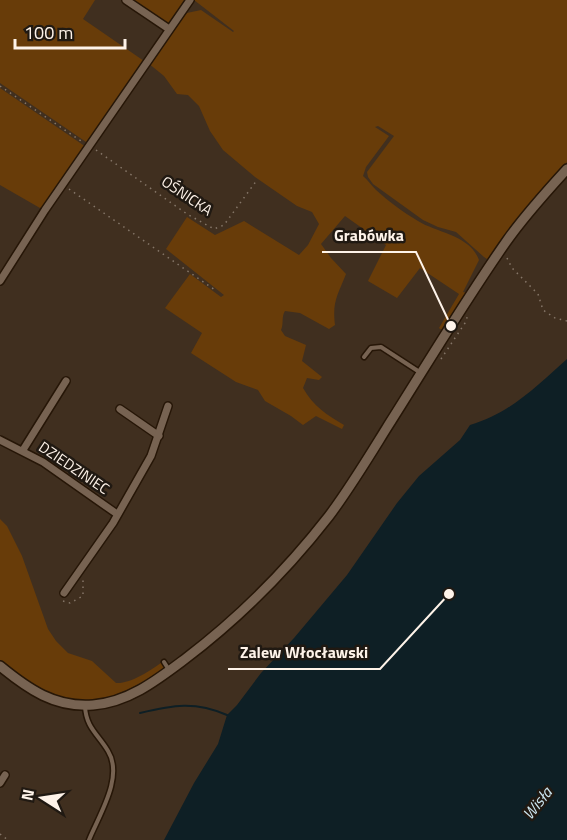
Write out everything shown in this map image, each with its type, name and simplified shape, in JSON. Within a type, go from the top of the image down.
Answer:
[{"type":"street","points":[[126,0],[169,29]]},
{"type":"street","points":[[0,281],[190,0]]},
{"type":"street","points":[[0,666],[23,685],[45,697],[64,703],[103,704],[128,697],[170,670],[220,632],[283,571],[330,514],[390,428],[421,374],[499,252],[519,224],[567,169]]},
{"type":"street","name":"DZIEDZINIEC","points":[[66,381],[23,450],[117,514]]},
{"type":"street","name":"DZIEDZINIEC","points":[[64,593],[113,523],[151,456],[168,406]]},
{"type":"street","points":[[120,409],[159,436]]},
{"type":"street","points":[[0,440],[23,450]]},
{"type":"street","points":[[0,783],[5,775]]},
{"type":"lane","points":[[364,357],[371,348],[381,347],[421,374]]},
{"type":"lane","points":[[164,662],[170,670]]},
{"type":"lane","points":[[85,705],[88,724],[109,753],[113,776],[89,840]]},
{"type":"path","points":[[0,86],[89,147]]},
{"type":"path","name":"OŚNICKA","points":[[89,147],[187,214],[214,229],[224,225],[257,180]]},
{"type":"path","points":[[63,185],[215,290]]},
{"type":"path","points":[[499,252],[509,260],[521,279],[538,294],[543,310],[555,318],[567,321]]},
{"type":"path","points":[[439,360],[465,323],[470,309]]},
{"type":"path","points":[[0,834],[8,840]]},
{"type":"shaded area","points":[[0,0],[95,0],[83,19],[144,61],[89,144],[0,83]]},
{"type":"shaded area","points":[[129,0],[186,0],[172,22],[165,24]]},
{"type":"shaded area","points":[[194,0],[567,0],[567,162],[527,207],[491,257],[487,259],[484,257],[456,232],[423,220],[373,184],[367,172],[394,136],[378,126],[375,127],[389,136],[366,167],[363,176],[381,194],[407,214],[468,245],[479,260],[463,292],[467,293],[443,331],[439,328],[459,294],[420,268],[397,298],[368,281],[386,245],[345,216],[321,244],[346,274],[335,304],[335,325],[329,329],[300,313],[285,311],[281,330],[285,336],[306,345],[302,361],[322,377],[319,380],[307,378],[303,388],[321,410],[344,425],[342,429],[316,416],[303,425],[265,401],[258,390],[236,382],[191,353],[202,333],[165,308],[190,274],[221,297],[224,295],[166,249],[187,217],[215,235],[244,221],[299,255],[308,245],[319,224],[312,212],[297,206],[255,177],[223,150],[210,131],[199,106],[188,95],[177,94],[164,76],[148,63],[182,14],[201,10],[234,31]]},
{"type":"shaded area","points":[[0,88],[86,147],[44,206],[40,208],[0,185]]},
{"type":"shaded area","points":[[0,519],[7,526],[22,556],[48,629],[68,653],[92,661],[116,683],[134,679],[162,662],[165,667],[123,692],[93,700],[78,701],[62,698],[39,689],[0,660]]},
{"type":"water","name":"Wisła","points":[[567,359],[567,840],[164,840],[218,744],[227,715],[347,575],[397,503],[419,476],[460,440],[470,425],[510,406]]},
{"type":"waterway","points":[[140,713],[163,708],[194,706],[227,715]]},
{"type":"place","name":"Grabówka","points":[[451,326]]},
{"type":"place","name":"Zalew Włocławski","points":[[449,594]]}]
